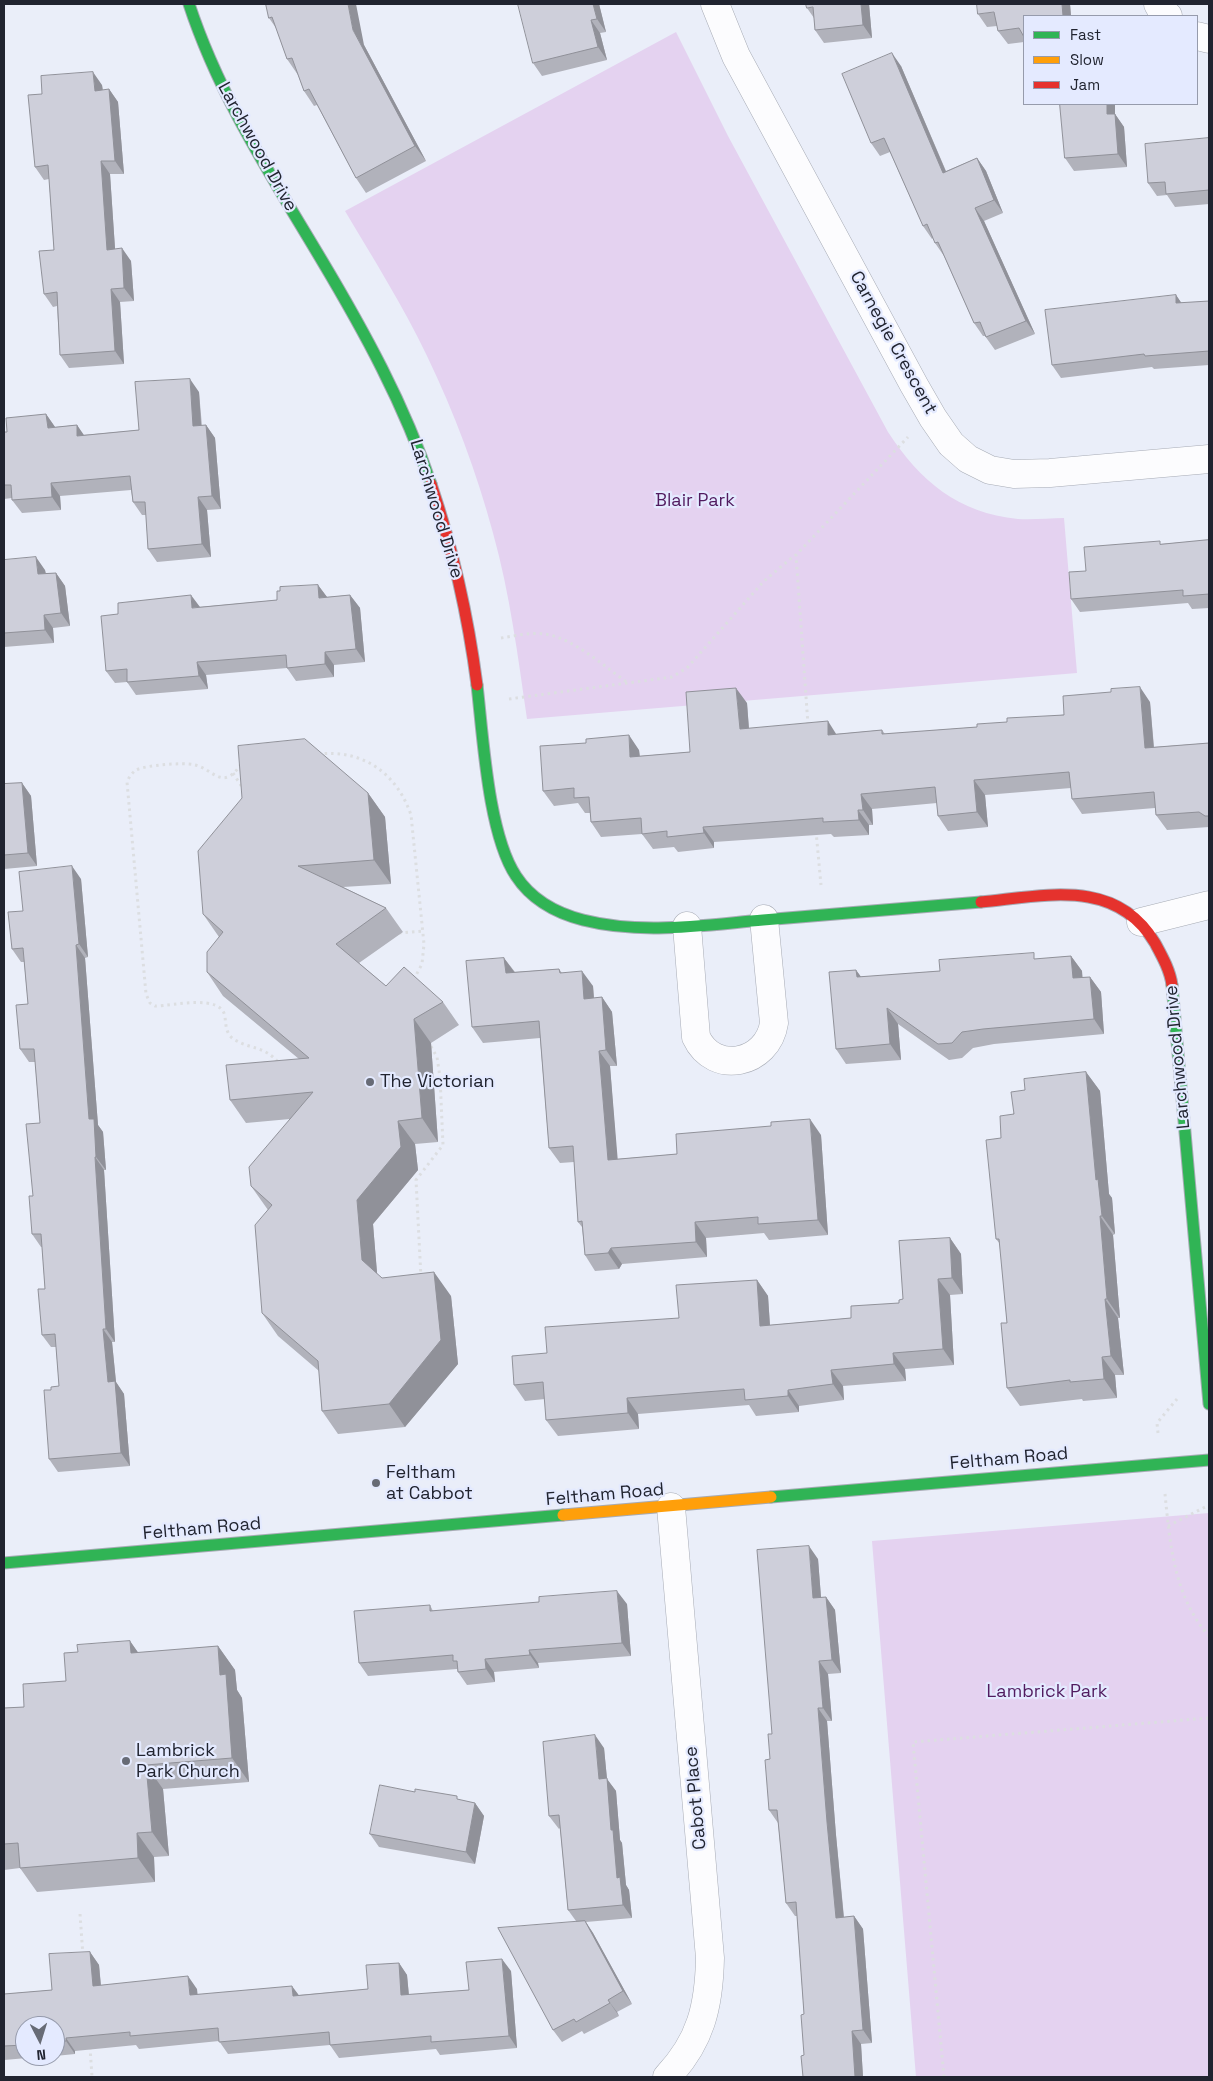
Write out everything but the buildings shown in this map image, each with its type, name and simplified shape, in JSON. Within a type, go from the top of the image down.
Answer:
[{"type":"street","name":"Larchwood Drive","points":[[189,4],[197,29],[231,108],[377,356],[412,433],[450,544],[462,593],[498,827],[507,858],[524,887],[542,903],[558,911],[596,923],[643,928],[1072,894],[1099,897],[1123,909],[1141,922],[1159,946],[1171,977],[1209,1404]]},
{"type":"street","name":"Carnegie Crescent","points":[[715,4],[736,56],[933,418],[952,444],[968,459],[990,470],[1014,474],[1050,473],[1209,460]]},
{"type":"street","points":[[1158,4],[1167,15]]},
{"type":"street","points":[[1141,922],[1209,905]]},
{"type":"street","points":[[687,926],[696,1036],[706,1052],[725,1060],[736,1061],[746,1058],[763,1047],[773,1032],[774,1023],[764,919]]},
{"type":"street","name":"Feltham Road","points":[[4,1563],[1209,1460]]},
{"type":"street","name":"Cabot Place","points":[[667,2077],[693,2043],[704,2016],[709,1988],[710,1958],[672,1507]]},
{"type":"path","points":[[479,703],[672,677],[686,668],[764,582],[796,555],[909,436],[933,418]]},
{"type":"path","points":[[796,555],[808,733]]},
{"type":"path","points":[[470,643],[533,634],[557,637],[568,642],[628,683]]},
{"type":"path","points":[[313,755],[328,753],[359,758],[386,774],[398,786],[406,800],[412,816],[424,954],[422,964],[412,984]]},
{"type":"path","points":[[244,762],[233,773],[223,777],[214,776],[192,764],[147,767],[135,771],[127,782],[146,994],[150,1003],[155,1006],[202,1003],[220,1006],[224,1013],[226,1030],[233,1039],[268,1052],[281,1066]]},
{"type":"path","points":[[233,773],[245,794]]},
{"type":"path","points":[[816,829],[823,915]]},
{"type":"path","points":[[393,934],[423,932]]},
{"type":"path","points":[[421,1286],[416,1180],[443,1145],[437,1057],[427,1040]]},
{"type":"path","points":[[1157,1423],[1169,1409]]},
{"type":"path","points":[[1161,1464],[1171,1554],[1186,1601],[1209,1636]]},
{"type":"path","points":[[1168,1526],[1209,1505]]},
{"type":"path","points":[[944,2077],[913,1742],[1209,1718]]},
{"type":"path","points":[[80,1914],[83,1962]]},
{"type":"path","points":[[89,2039],[92,2077]]},
{"type":"green space","name":"Blair Park","points":[[676,32],[728,136],[888,432],[900,450],[942,492],[977,510],[996,516],[1018,519],[1064,518],[1077,673],[527,719],[504,579],[487,510],[472,465],[437,377],[418,337],[388,282],[345,211]]},
{"type":"green space","name":"Lambrick Park","points":[[1209,1513],[1209,2077],[916,2077],[872,1541]]},
{"type":"traffic: fast","points":[[189,4],[202,39],[231,104],[265,166],[353,313],[382,368],[408,425],[431,484]]},
{"type":"traffic: fast","points":[[477,685],[488,784],[499,836],[507,858],[516,876],[529,892],[545,904],[563,913],[605,925],[673,928],[981,902]]},
{"type":"traffic: fast","points":[[1172,985],[1209,1404]]},
{"type":"traffic: fast","points":[[771,1497],[1209,1460]]},
{"type":"traffic: fast","points":[[4,1563],[563,1515]]},
{"type":"traffic: slow","points":[[563,1515],[771,1497]]},
{"type":"traffic: jam","points":[[431,484],[459,583],[477,685]]},
{"type":"traffic: jam","points":[[981,902],[1053,895],[1077,895],[1099,899],[1120,908],[1139,922],[1155,943],[1168,969],[1172,985]]},
{"type":"place","name":"The Victorian","points":[[370,1082]]},
{"type":"place","name":"Feltham at Cabbot","points":[[376,1483]]},
{"type":"place","name":"Lambrick Park Church","points":[[126,1761]]}]
